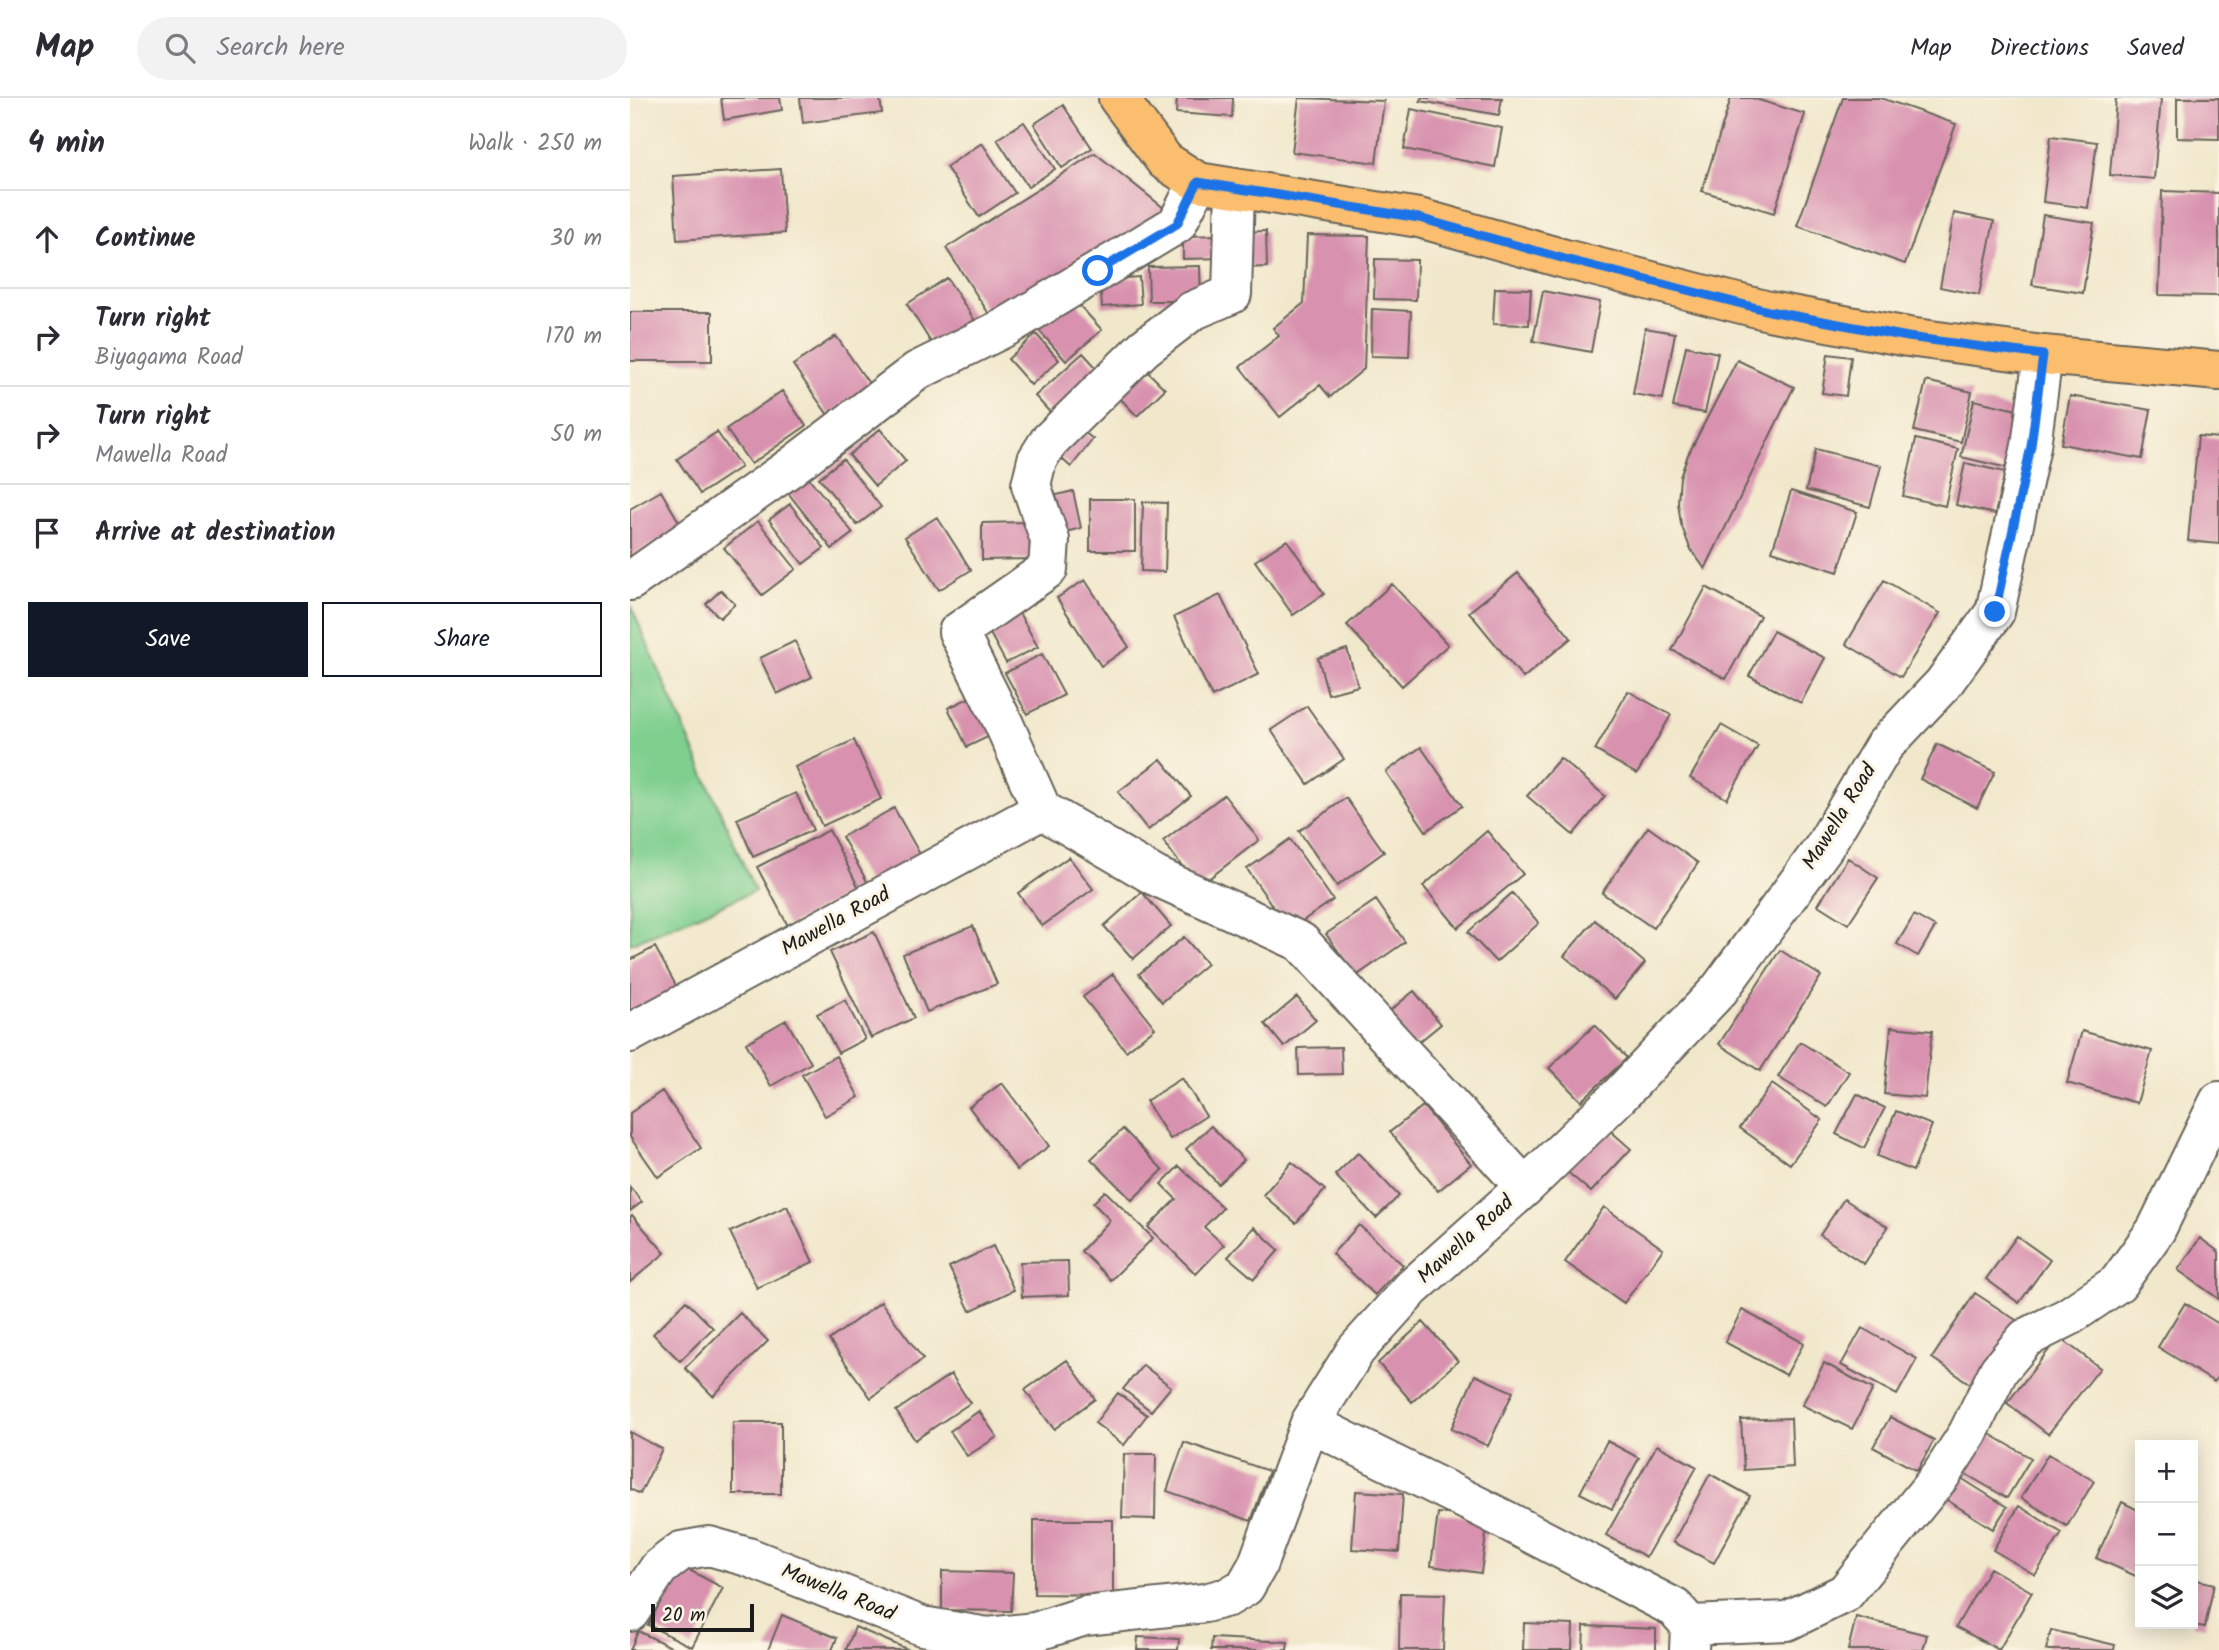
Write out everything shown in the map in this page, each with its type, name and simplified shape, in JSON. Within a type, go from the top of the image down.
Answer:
[{"type":"main road","points":[[1118,98],[1165,161],[1198,182],[1419,218],[1565,259],[1769,311],[1908,337],[2043,355],[2219,371]]},
{"type":"street","points":[[630,581],[791,467],[917,371],[1006,327],[1177,224],[1198,182]]},
{"type":"street","points":[[1235,189],[1232,294],[1192,311],[1144,348],[1049,442],[1037,460],[1031,485],[1050,540],[1048,569],[958,632],[1003,722],[1042,810],[1155,876],[1301,942],[1525,1187]]},
{"type":"street","name":"Mawella Road","points":[[630,1612],[659,1568],[681,1551],[709,1546],[748,1557],[922,1626],[988,1637],[1034,1641],[1084,1616],[1205,1604],[1228,1597],[1245,1587],[1257,1566],[1310,1423],[1356,1350],[1412,1288],[1525,1187],[1620,1095],[1719,990],[1824,847],[1884,746],[1943,684],[1995,612],[2031,446],[2043,355]]},
{"type":"street","name":"Mawella Road","points":[[630,1033],[1042,810]]},
{"type":"street","points":[[1310,1423],[1675,1608],[1690,1638],[1787,1621],[1845,1593],[1941,1475],[1968,1433],[1999,1370],[2026,1338],[2068,1317],[2118,1283],[2156,1230],[2219,1101]]},
{"type":"green space","points":[[630,604],[755,891],[630,944]]},
{"type":"building","points":[[721,98],[780,98],[782,110],[724,120]]},
{"type":"building","points":[[800,98],[880,98],[882,113],[803,123]]},
{"type":"building","points":[[1177,98],[1233,98],[1232,117],[1176,113]]},
{"type":"building","points":[[1299,98],[1384,101],[1376,163],[1292,152]]},
{"type":"building","points":[[1421,98],[1502,98],[1499,115],[1420,101]]},
{"type":"building","points":[[1731,98],[1752,98],[1805,114],[1774,213],[1702,191]]},
{"type":"building","points":[[1843,98],[1881,98],[1956,124],[1905,264],[1797,226]]},
{"type":"building","points":[[2116,98],[2161,98],[2154,179],[2110,175]]},
{"type":"building","points":[[2177,98],[2219,98],[2219,139],[2177,138]]},
{"type":"building","points":[[1063,105],[1092,148],[1062,168],[1034,124]]},
{"type":"building","points":[[1411,109],[1502,128],[1495,167],[1404,149]]},
{"type":"building","points":[[1024,122],[1055,169],[1028,187],[997,139]]},
{"type":"building","points":[[2051,136],[2097,142],[2088,208],[2043,202]]},
{"type":"building","points":[[982,143],[1015,193],[979,217],[946,167]]},
{"type":"building","points":[[1095,153],[1165,209],[995,323],[946,248]]},
{"type":"building","points":[[781,169],[785,233],[677,240],[673,176]]},
{"type":"building","points":[[2162,191],[2219,193],[2219,296],[2159,295]]},
{"type":"building","points":[[1954,213],[1994,221],[1979,295],[1940,287]]},
{"type":"building","points":[[2043,215],[2094,223],[2083,293],[2032,285]]},
{"type":"building","points":[[1266,231],[1267,267],[1240,268],[1239,232]]},
{"type":"building","points":[[1224,235],[1224,258],[1183,259],[1183,236]]},
{"type":"building","points":[[1307,235],[1369,236],[1364,369],[1330,397],[1320,385],[1280,417],[1240,367],[1279,336],[1273,328],[1304,303]]},
{"type":"building","points":[[1375,259],[1417,260],[1416,300],[1374,299]]},
{"type":"building","points":[[1200,266],[1201,301],[1149,301],[1148,267]]},
{"type":"building","points":[[1139,277],[1141,304],[1102,307],[1100,280]]},
{"type":"building","points":[[947,278],[977,324],[935,349],[907,304]]},
{"type":"building","points":[[1495,288],[1531,289],[1529,325],[1493,324]]},
{"type":"building","points":[[1543,291],[1600,302],[1591,352],[1533,341]]},
{"type":"building","points":[[1071,296],[1102,330],[1066,361],[1036,327]]},
{"type":"building","points":[[1372,309],[1411,311],[1409,357],[1371,356]]},
{"type":"building","points":[[630,312],[712,312],[712,361],[630,361]]},
{"type":"building","points":[[1645,328],[1675,333],[1663,399],[1633,394]]},
{"type":"building","points":[[1036,334],[1059,360],[1031,385],[1008,359]]},
{"type":"building","points":[[836,336],[870,385],[828,415],[793,365]]},
{"type":"building","points":[[1686,346],[1718,353],[1705,413],[1673,407]]},
{"type":"building","points":[[1083,353],[1105,377],[1057,420],[1035,396]]},
{"type":"building","points":[[1828,354],[1851,357],[1846,396],[1822,393]]},
{"type":"building","points":[[1737,360],[1794,387],[1705,569],[1690,548],[1681,524],[1678,503],[1680,477],[1688,455]]},
{"type":"building","points":[[1142,366],[1165,389],[1137,416],[1114,392]]},
{"type":"building","points":[[1926,381],[1972,392],[1961,442],[1914,431]]},
{"type":"building","points":[[782,391],[806,426],[751,464],[726,429]]},
{"type":"building","points":[[2070,396],[2151,410],[2142,459],[2061,444]]},
{"type":"building","points":[[1974,400],[2021,411],[2008,468],[1961,457]]},
{"type":"building","points":[[1075,425],[1093,439],[1071,467],[1054,452]]},
{"type":"building","points":[[880,429],[906,461],[875,486],[849,455]]},
{"type":"building","points":[[717,432],[741,467],[700,494],[677,459]]},
{"type":"building","points":[[2198,436],[2219,438],[2219,544],[2188,541]]},
{"type":"building","points":[[1916,439],[1958,449],[1945,506],[1903,496]]},
{"type":"building","points":[[1816,449],[1881,466],[1870,507],[1806,490]]},
{"type":"building","points":[[843,459],[881,507],[857,525],[819,478]]},
{"type":"building","points":[[1965,463],[2005,472],[1995,514],[1956,505]]},
{"type":"building","points":[[805,473],[853,533],[832,549],[785,489]]},
{"type":"building","points":[[661,491],[682,527],[630,557],[630,509]]},
{"type":"building","points":[[1073,491],[1081,528],[1054,535],[1045,498]]},
{"type":"building","points":[[1791,491],[1857,512],[1838,572],[1772,551]]},
{"type":"building","points":[[1090,499],[1135,499],[1135,551],[1090,551]]},
{"type":"building","points":[[1143,502],[1167,503],[1165,572],[1141,571]]},
{"type":"building","points":[[790,504],[824,548],[803,564],[769,520]]},
{"type":"building","points":[[937,517],[971,570],[939,590],[905,537]]},
{"type":"building","points":[[758,521],[796,569],[762,595],[724,548]]},
{"type":"building","points":[[1029,522],[1030,559],[982,560],[982,523]]},
{"type":"building","points":[[1287,540],[1324,594],[1293,615],[1255,561]]},
{"type":"building","points":[[1518,573],[1571,638],[1523,678],[1469,612]]},
{"type":"building","points":[[1085,580],[1129,647],[1101,666],[1057,598]]},
{"type":"building","points":[[1884,580],[1940,613],[1901,677],[1846,644]]},
{"type":"building","points":[[1392,584],[1448,645],[1402,686],[1347,625]]},
{"type":"building","points":[[1706,587],[1760,616],[1726,679],[1672,650]]},
{"type":"building","points":[[721,590],[735,604],[720,618],[706,604]]},
{"type":"building","points":[[1220,595],[1259,674],[1212,697],[1174,617]]},
{"type":"building","points":[[1018,611],[1038,647],[1006,663],[987,628]]},
{"type":"building","points":[[1773,631],[1825,658],[1801,703],[1749,676]]},
{"type":"building","points":[[795,641],[812,677],[777,694],[760,658]]},
{"type":"building","points":[[1347,649],[1358,686],[1328,694],[1318,658]]},
{"type":"building","points":[[1042,654],[1064,695],[1027,714],[1005,673]]},
{"type":"building","points":[[1628,691],[1671,715],[1637,774],[1595,750]]},
{"type":"building","points":[[975,695],[994,734],[967,747],[948,708]]},
{"type":"building","points":[[1307,706],[1344,759],[1308,784],[1271,730]]},
{"type":"building","points":[[1721,725],[1758,746],[1727,799],[1690,778]]},
{"type":"building","points":[[854,740],[881,799],[822,826],[795,767]]},
{"type":"building","points":[[1937,744],[1995,772],[1977,808],[1920,779]]},
{"type":"building","points":[[1421,747],[1462,806],[1426,831],[1386,772]]},
{"type":"building","points":[[1560,758],[1605,796],[1573,835],[1527,796]]},
{"type":"building","points":[[1161,759],[1191,796],[1148,830],[1118,792]]},
{"type":"building","points":[[796,793],[813,830],[753,857],[737,819]]},
{"type":"building","points":[[1224,795],[1259,840],[1198,887],[1163,841]]},
{"type":"building","points":[[1346,798],[1384,852],[1337,886],[1299,831]]},
{"type":"building","points":[[894,808],[921,856],[869,885],[842,837]]},
{"type":"building","points":[[1648,827],[1698,863],[1653,928],[1602,893]]},
{"type":"building","points":[[829,830],[859,888],[788,926],[757,867]]},
{"type":"building","points":[[1487,831],[1523,874],[1458,928],[1423,886]]},
{"type":"building","points":[[1290,839],[1333,900],[1289,930],[1247,869]]},
{"type":"building","points":[[1069,857],[1093,889],[1042,926],[1018,893]]},
{"type":"building","points":[[1848,858],[1878,878],[1848,924],[1818,905]]},
{"type":"building","points":[[1142,892],[1171,926],[1133,959],[1104,926]]},
{"type":"building","points":[[1512,893],[1539,923],[1496,962],[1468,932]]},
{"type":"building","points":[[1376,900],[1405,942],[1356,976],[1326,934]]},
{"type":"building","points":[[1914,915],[1935,927],[1918,956],[1897,944]]},
{"type":"building","points":[[1595,920],[1645,963],[1615,999],[1564,956]]},
{"type":"building","points":[[973,926],[997,984],[927,1012],[903,954]]},
{"type":"building","points":[[874,932],[914,1018],[871,1038],[830,952]]},
{"type":"building","points":[[1184,937],[1207,964],[1162,1002],[1139,974]]},
{"type":"building","points":[[655,947],[679,991],[630,1017],[630,960]]},
{"type":"building","points":[[1780,950],[1821,976],[1760,1071],[1719,1044]]},
{"type":"building","points":[[1113,974],[1155,1028],[1126,1051],[1083,997]]},
{"type":"building","points":[[1414,991],[1441,1024],[1413,1047],[1386,1014]]},
{"type":"building","points":[[1297,997],[1316,1020],[1284,1047],[1265,1024]]},
{"type":"building","points":[[845,1000],[865,1039],[838,1053],[817,1014]]},
{"type":"building","points":[[786,1020],[811,1063],[771,1086],[746,1043]]},
{"type":"building","points":[[1595,1025],[1627,1058],[1581,1101],[1549,1068]]},
{"type":"building","points":[[1891,1027],[1932,1031],[1925,1098],[1884,1094]]},
{"type":"building","points":[[2082,1031],[2152,1051],[2137,1103],[2067,1083]]},
{"type":"building","points":[[1800,1042],[1849,1072],[1827,1107],[1778,1077]]},
{"type":"building","points":[[1341,1047],[1342,1074],[1299,1075],[1298,1048]]},
{"type":"building","points":[[836,1056],[859,1097],[825,1116],[802,1075]]},
{"type":"building","points":[[1182,1078],[1206,1116],[1170,1139],[1146,1101]]},
{"type":"building","points":[[1002,1083],[1049,1146],[1017,1170],[969,1107]]},
{"type":"building","points":[[1772,1084],[1822,1120],[1790,1164],[1740,1128]]},
{"type":"building","points":[[662,1091],[701,1148],[658,1177],[630,1137],[630,1113]]},
{"type":"building","points":[[1857,1094],[1885,1108],[1864,1148],[1836,1134]]},
{"type":"building","points":[[1423,1106],[1471,1164],[1438,1191],[1390,1132]]},
{"type":"building","points":[[1896,1111],[1932,1125],[1913,1171],[1877,1156]]},
{"type":"building","points":[[1211,1126],[1244,1160],[1218,1184],[1186,1149]]},
{"type":"building","points":[[1605,1126],[1631,1149],[1591,1192],[1565,1170]]},
{"type":"building","points":[[1123,1129],[1163,1170],[1132,1200],[1091,1159]]},
{"type":"building","points":[[1358,1153],[1399,1196],[1376,1218],[1335,1175]]},
{"type":"building","points":[[1292,1162],[1325,1190],[1296,1223],[1263,1195]]},
{"type":"building","points":[[1179,1166],[1223,1208],[1204,1227],[1224,1245],[1196,1274],[1148,1227],[1176,1199],[1161,1184]]},
{"type":"building","points":[[630,1187],[642,1202],[630,1211]]},
{"type":"building","points":[[1105,1191],[1153,1238],[1111,1280],[1081,1251],[1110,1220],[1093,1203]]},
{"type":"building","points":[[1844,1199],[1888,1227],[1864,1264],[1820,1235]]},
{"type":"building","points":[[787,1206],[813,1262],[757,1288],[730,1232]]},
{"type":"building","points":[[1604,1207],[1663,1249],[1624,1303],[1565,1262]]},
{"type":"building","points":[[632,1215],[665,1253],[630,1282],[630,1217]]},
{"type":"building","points":[[1359,1225],[1403,1265],[1375,1295],[1332,1254]]},
{"type":"building","points":[[1254,1227],[1279,1250],[1254,1279],[1228,1257]]},
{"type":"building","points":[[2017,1236],[2050,1260],[2019,1303],[1986,1279]]},
{"type":"building","points":[[2200,1238],[2219,1252],[2219,1299],[2178,1270]]},
{"type":"building","points":[[993,1246],[1014,1290],[970,1311],[949,1267]]},
{"type":"building","points":[[1068,1261],[1069,1295],[1022,1297],[1020,1262]]},
{"type":"building","points":[[1975,1293],[2019,1322],[1975,1387],[1932,1358]]},
{"type":"building","points":[[686,1301],[713,1328],[680,1361],[653,1334]]},
{"type":"building","points":[[881,1302],[923,1359],[871,1398],[829,1340]]},
{"type":"building","points":[[2185,1303],[2219,1324],[2219,1375],[2214,1382],[2158,1347]]},
{"type":"building","points":[[1742,1310],[1804,1343],[1786,1375],[1725,1342]]},
{"type":"building","points":[[740,1313],[768,1341],[713,1396],[685,1368]]},
{"type":"building","points":[[1423,1322],[1458,1361],[1412,1402],[1378,1363]]},
{"type":"building","points":[[1862,1328],[1917,1359],[1897,1395],[1841,1365]]},
{"type":"building","points":[[2059,1337],[2100,1368],[2048,1434],[2007,1403]]},
{"type":"building","points":[[1067,1360],[1095,1399],[1054,1429],[1025,1390]]},
{"type":"building","points":[[1824,1363],[1873,1389],[1852,1429],[1802,1405]]},
{"type":"building","points":[[1143,1365],[1171,1387],[1151,1411],[1123,1389]]},
{"type":"building","points":[[951,1374],[970,1403],[915,1440],[896,1411]]},
{"type":"building","points":[[1475,1375],[1513,1392],[1488,1446],[1451,1429]]},
{"type":"building","points":[[1118,1393],[1147,1415],[1124,1445],[1095,1423]]},
{"type":"building","points":[[979,1411],[997,1437],[967,1456],[950,1431]]},
{"type":"building","points":[[1890,1417],[1934,1440],[1917,1471],[1873,1447]]},
{"type":"building","points":[[1791,1418],[1793,1467],[1744,1470],[1741,1420]]},
{"type":"building","points":[[733,1422],[781,1422],[781,1494],[733,1494]]},
{"type":"building","points":[[630,1432],[662,1449],[640,1494],[630,1489]]},
{"type":"building","points":[[1988,1433],[2031,1458],[2007,1498],[1964,1473]]},
{"type":"building","points":[[1607,1441],[1639,1458],[1612,1509],[1580,1493]]},
{"type":"building","points":[[1184,1442],[1269,1471],[1251,1521],[1167,1491]]},
{"type":"building","points":[[1657,1445],[1697,1467],[1646,1557],[1606,1535]]},
{"type":"building","points":[[1124,1454],[1156,1454],[1155,1519],[1122,1518]]},
{"type":"building","points":[[2048,1454],[2094,1481],[2067,1526],[2021,1498]]},
{"type":"building","points":[[1710,1474],[1750,1496],[1714,1563],[1673,1542]]},
{"type":"building","points":[[1961,1478],[2007,1507],[1993,1529],[1947,1500]]},
{"type":"building","points":[[1356,1491],[1403,1494],[1399,1552],[1352,1549]]},
{"type":"building","points":[[2122,1502],[2135,1508],[2135,1576],[2096,1558]]},
{"type":"building","points":[[2019,1506],[2062,1533],[2035,1575],[1993,1550]]},
{"type":"building","points":[[1438,1513],[1488,1519],[1481,1573],[1431,1566]]},
{"type":"building","points":[[1034,1520],[1113,1520],[1113,1595],[1034,1594]]},
{"type":"building","points":[[680,1565],[723,1588],[692,1647],[648,1625]]},
{"type":"building","points":[[1990,1568],[2032,1592],[1999,1650],[1956,1627]]},
{"type":"building","points":[[942,1571],[1013,1573],[1011,1611],[942,1610]]},
{"type":"building","points":[[2198,1580],[2214,1584],[2205,1627],[2198,1626]]},
{"type":"building","points":[[1400,1593],[1445,1594],[1443,1650],[1399,1650]]},
{"type":"building","points":[[782,1615],[837,1638],[832,1650],[768,1650]]},
{"type":"building","points":[[1856,1617],[1927,1635],[1923,1650],[1848,1650]]},
{"type":"building","points":[[1524,1623],[1573,1625],[1572,1650],[1523,1650]]},
{"type":"building","points":[[1584,1626],[1656,1629],[1656,1650],[1583,1650]]},
{"type":"building","points":[[855,1627],[909,1650],[846,1650]]},
{"type":"building","points":[[2051,1630],[2115,1645],[2114,1650],[2046,1650]]},
{"type":"building","points":[[638,1631],[677,1650],[630,1650]]},
{"type":"building","points":[[1138,1637],[1179,1639],[1178,1650],[1137,1650]]},
{"type":"building","points":[[1212,1638],[1288,1642],[1287,1650],[1211,1650]]},
{"type":"route","points":[[1098,271],[1177,224],[1198,182],[1419,218],[1565,259],[1769,311],[1908,337],[2043,355],[2031,446],[1995,612]]}]
